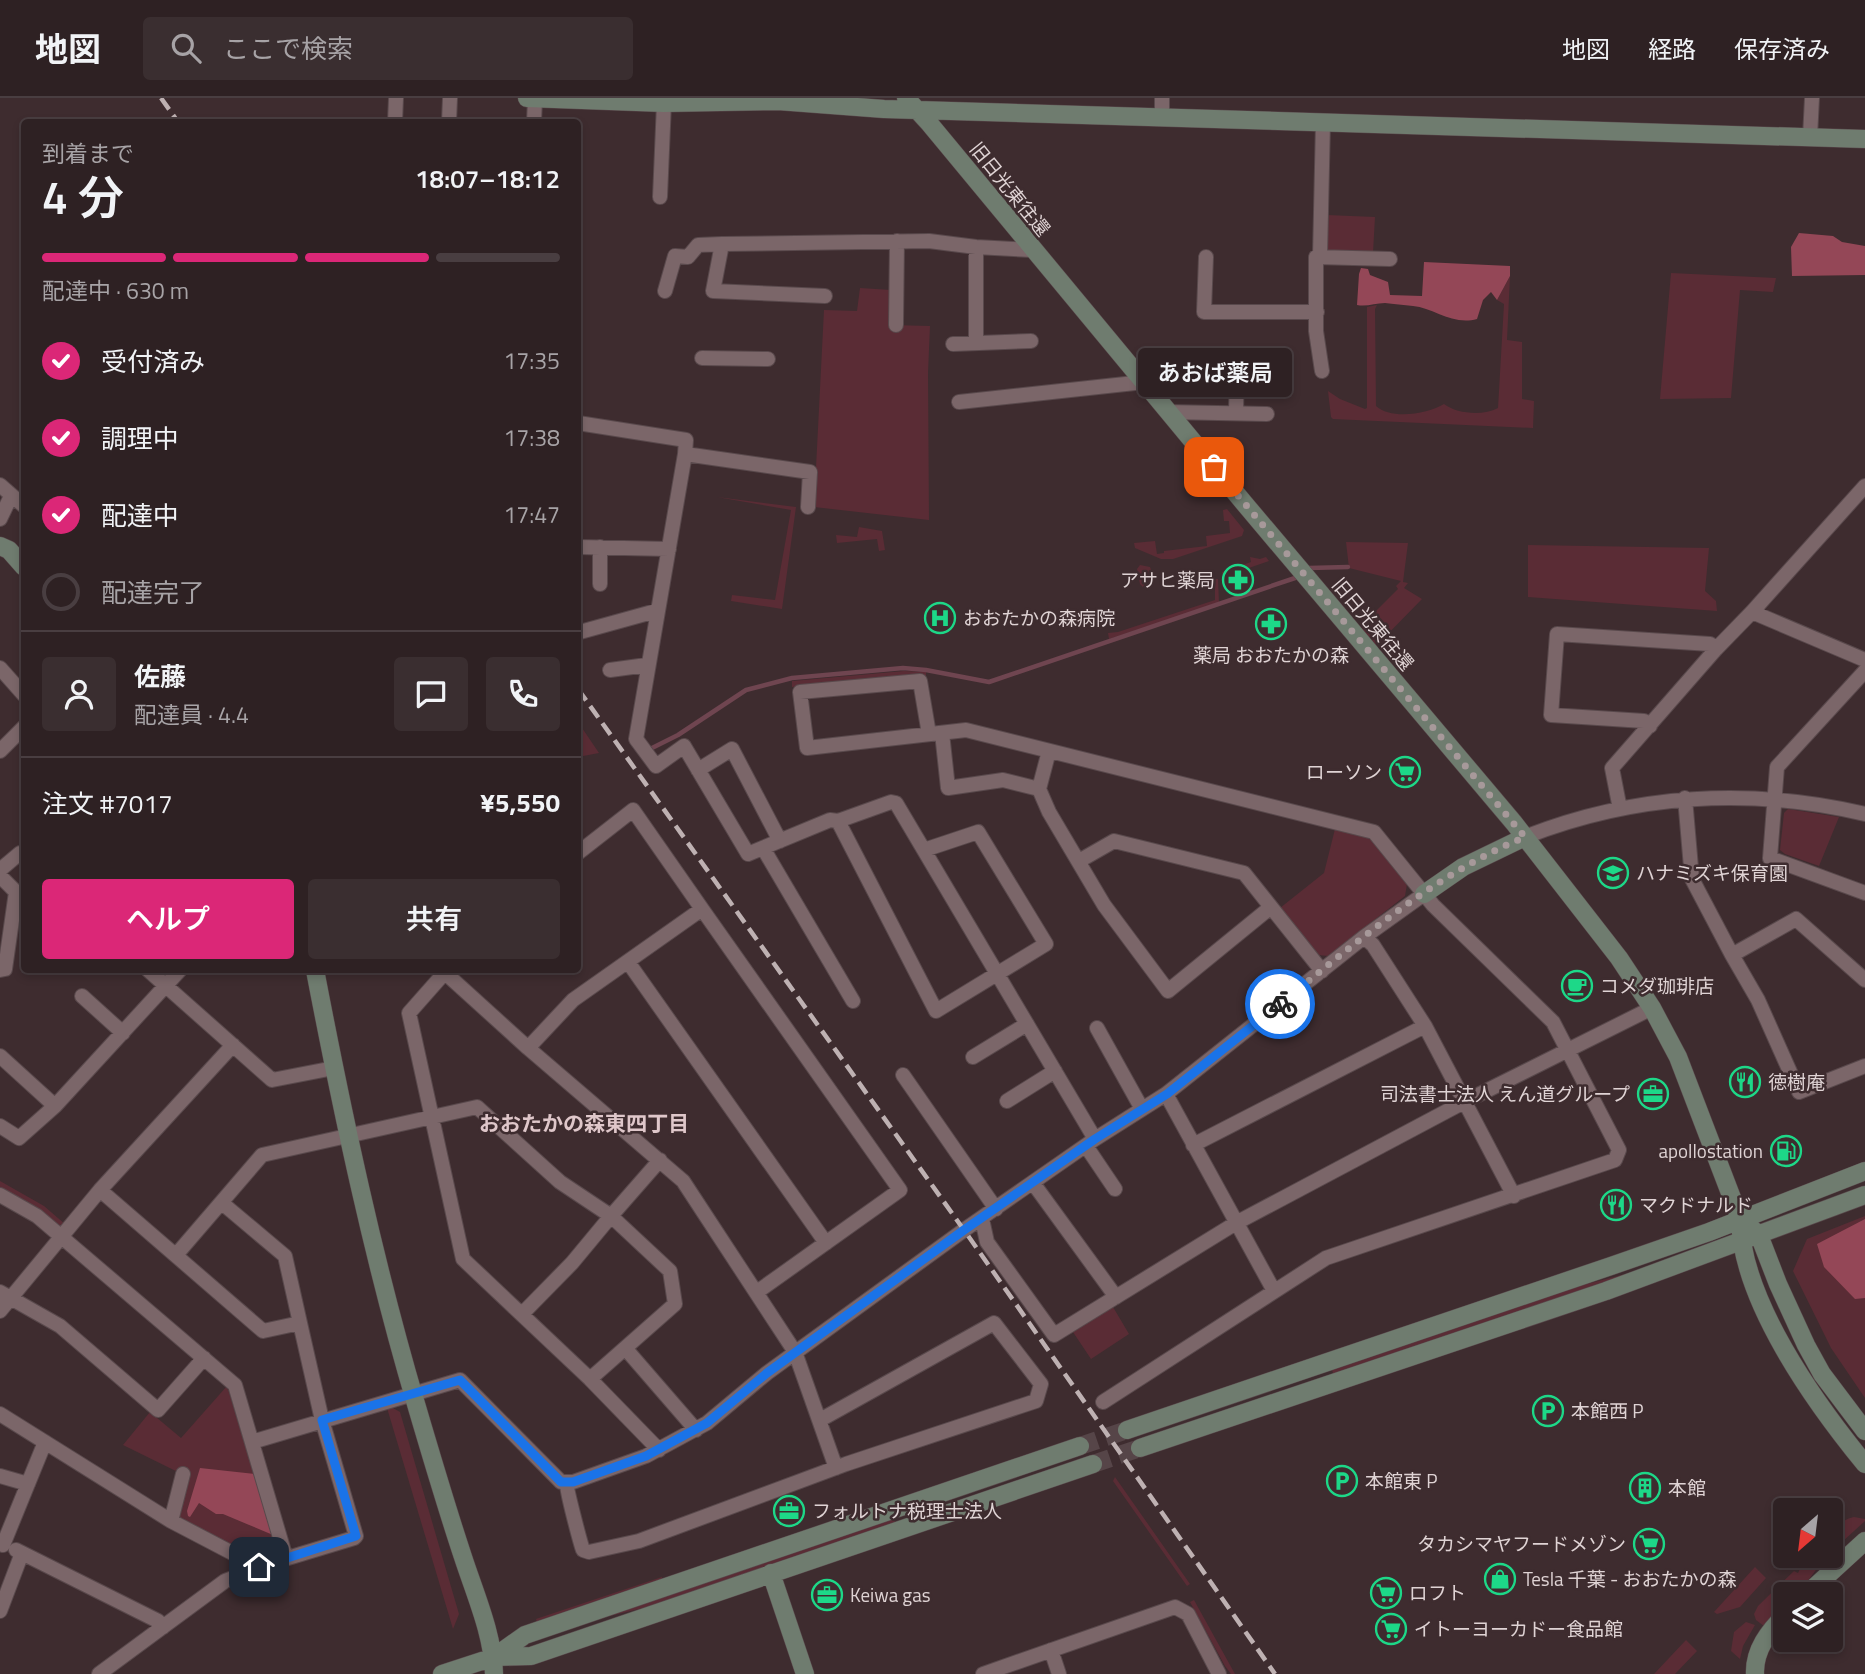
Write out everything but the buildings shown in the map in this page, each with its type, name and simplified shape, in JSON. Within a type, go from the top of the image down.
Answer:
[{"type":"street","points":[[395,119],[396,98]]},
{"type":"street","points":[[449,119],[450,98]]},
{"type":"street","points":[[527,98],[659,102],[778,101],[1162,107],[1323,122],[1865,139]]},
{"type":"street","points":[[1810,137],[1812,98]]},
{"type":"street","points":[[534,119],[536,99]]},
{"type":"street","points":[[659,102],[660,197]]},
{"type":"street","name":"旧日光東往還","points":[[911,104],[1525,837],[1613,949],[1652,1008],[1687,1078],[1740,1219]]},
{"type":"street","points":[[1320,256],[1323,122]]},
{"type":"street","points":[[665,292],[674,256],[688,257],[698,245],[929,240],[976,247],[1032,250]]},
{"type":"street","points":[[896,325],[897,241]]},
{"type":"street","points":[[722,244],[713,291],[825,296]]},
{"type":"street","points":[[976,247],[976,342]]},
{"type":"street","points":[[1206,257],[1204,312],[1317,312]]},
{"type":"street","points":[[1322,370],[1317,331],[1316,257],[1390,259]]},
{"type":"street","points":[[953,344],[1031,341]]},
{"type":"street","points":[[702,358],[768,359]]},
{"type":"street","points":[[1236,412],[1237,365]]},
{"type":"street","points":[[960,402],[1144,382]]},
{"type":"street","points":[[1168,412],[1267,414]]},
{"type":"street","points":[[581,422],[686,440],[636,739],[656,766],[684,746],[748,854],[830,820],[838,821],[891,802],[896,803],[1055,1071],[1115,1189]]},
{"type":"street","points":[[685,454],[810,472],[808,507]]},
{"type":"street","points":[[0,485],[21,504]]},
{"type":"street","points":[[1620,808],[1612,768],[1865,486]]},
{"type":"street","points":[[1,515],[11,496]]},
{"type":"street","points":[[0,546],[9,550],[21,564]]},
{"type":"street","points":[[581,547],[669,549]]},
{"type":"street","points":[[600,547],[600,583]]},
{"type":"street","points":[[581,632],[656,611]]},
{"type":"street","points":[[1752,612],[1865,660]]},
{"type":"street","points":[[1650,726],[1644,721],[1551,715],[1557,634],[1710,644],[1716,649]]},
{"type":"street","points":[[610,670],[647,665]]},
{"type":"street","points":[[0,668],[21,692]]},
{"type":"street","points":[[1865,671],[1777,766],[1770,858],[1865,893]]},
{"type":"street","points":[[1039,789],[1003,780],[948,788],[936,733],[920,681],[800,692],[807,748],[936,733],[966,730],[1374,832],[1424,894],[1553,1022],[1619,1150],[1615,1160],[1326,1258],[1103,1402]]},
{"type":"street","points":[[0,751],[21,730]]},
{"type":"street","points":[[698,770],[732,749],[780,841]]},
{"type":"street","points":[[1049,751],[1039,789],[1049,812],[1104,905],[1168,991],[1271,907]]},
{"type":"street","points":[[1685,798],[1692,879],[1758,1000],[1799,1092],[1865,1066]]},
{"type":"street","points":[[252,1442],[460,1380],[558,1479],[567,1484],[659,1450],[696,1430],[795,1352],[1090,1143],[1167,1094],[1364,937],[1463,867],[1525,837],[1569,821],[1620,808],[1685,798],[1774,798],[1865,814]]},
{"type":"street","points":[[581,851],[633,810],[900,1190],[757,1292]]},
{"type":"street","points":[[838,821],[936,1011],[1046,944],[978,832],[924,850]]},
{"type":"street","points":[[1079,862],[1114,841],[1244,873],[1322,971]]},
{"type":"street","points":[[763,848],[853,1001]]},
{"type":"street","points":[[0,870],[21,854]]},
{"type":"street","points":[[0,876],[16,892],[5,969],[0,970]]},
{"type":"street","points":[[528,1048],[573,1000],[702,909]]},
{"type":"street","points":[[1732,955],[1796,919],[1865,980]]},
{"type":"street","points":[[1364,937],[1425,1026],[1514,1196]]},
{"type":"street","points":[[628,962],[826,1243]]},
{"type":"street","points":[[152,973],[272,1080],[334,1068]]},
{"type":"street","points":[[0,1126],[19,1138],[55,1106],[177,973]]},
{"type":"street","points":[[317,973],[334,1068],[373,1243],[413,1394],[494,1666],[506,1674]]},
{"type":"street","points":[[442,973],[409,1013],[463,1259],[659,1450]]},
{"type":"street","points":[[448,973],[557,1076],[578,1089],[682,1181],[795,1352],[836,1468]]},
{"type":"street","points":[[82,996],[123,1033]]},
{"type":"street","points":[[982,1219],[987,1242],[1054,1335],[1236,1223],[1464,1102],[1652,1008]]},
{"type":"street","points":[[973,1057],[1027,1024]]},
{"type":"street","points":[[1193,1145],[1425,1026]]},
{"type":"street","points":[[1097,1028],[1142,1109]]},
{"type":"street","points":[[0,1311],[5,1295],[233,1045]]},
{"type":"street","points":[[0,1056],[55,1106]]},
{"type":"street","points":[[1007,1101],[1055,1071]]},
{"type":"street","points":[[903,1075],[996,1209]]},
{"type":"street","points":[[1167,1094],[1274,1291]]},
{"type":"street","points":[[176,1255],[262,1155],[477,1107],[560,1182],[611,1216],[670,1271],[675,1304],[590,1380]]},
{"type":"street","points":[[522,1314],[572,1263],[660,1160]]},
{"type":"street","points":[[1127,1430],[1508,1302],[1865,1171]]},
{"type":"street","points":[[1034,1183],[1116,1297]]},
{"type":"street","points":[[100,1190],[263,1331],[300,1323]]},
{"type":"street","points":[[0,1195],[37,1216],[235,1385],[286,1558]]},
{"type":"street","points":[[1140,1448],[1451,1345],[1865,1195]]},
{"type":"street","points":[[99,1674],[225,1581],[259,1567],[356,1536],[322,1420],[285,1256],[222,1203]]},
{"type":"street","points":[[1740,1219],[1759,1235],[1777,1284],[1806,1345],[1822,1374],[1865,1431]]},
{"type":"street","points":[[1740,1219],[1740,1242],[1777,1335],[1808,1389],[1840,1435],[1865,1464]]},
{"type":"street","points":[[5,1295],[60,1326],[158,1410],[204,1358]]},
{"type":"street","points":[[567,1484],[566,1491],[576,1520],[580,1544],[583,1550],[589,1552],[639,1541],[836,1468],[1036,1401],[1041,1384],[994,1323],[820,1420]]},
{"type":"street","points":[[625,1348],[696,1430]]},
{"type":"street","points":[[0,1413],[171,1521],[259,1567]]},
{"type":"street","points":[[45,1442],[2,1545],[158,1621],[163,1628]]},
{"type":"street","points":[[494,1666],[525,1635],[1080,1446]]},
{"type":"street","points":[[442,1674],[494,1666],[531,1656],[1093,1465]]},
{"type":"street","points":[[171,1521],[183,1474]]},
{"type":"street","points":[[0,1476],[28,1484]]},
{"type":"street","points":[[1820,1582],[1865,1541]]},
{"type":"street","points":[[0,1611],[22,1553]]},
{"type":"street","points":[[772,1573],[805,1674]]},
{"type":"street","points":[[983,1674],[1175,1607],[1188,1614],[1219,1674]]},
{"type":"street","points":[[1755,1674],[1757,1656],[1773,1630]]},
{"type":"street","points":[[1051,1650],[1059,1674]]},
{"type":"shaded area","points":[[1327,215],[1375,217],[1373,253],[1330,252],[1325,247]]},
{"type":"shaded area","points":[[1799,233],[1833,236],[1842,242],[1865,246],[1865,275],[1792,276],[1791,247]]},
{"type":"shaded area","points":[[1424,262],[1510,266],[1510,276],[1497,300],[1491,292],[1483,300],[1477,319],[1468,321],[1421,307],[1385,303],[1357,305],[1361,268],[1368,269],[1370,275],[1388,282],[1390,295],[1422,296]]},
{"type":"shaded area","points":[[1671,273],[1776,278],[1773,292],[1740,290],[1731,398],[1660,399]]},
{"type":"shaded area","points":[[1510,276],[1507,340],[1522,342],[1522,399],[1534,401],[1533,428],[1331,417],[1328,391],[1340,399],[1367,408],[1367,307],[1377,305],[1376,406],[1400,414],[1419,413],[1444,404],[1470,413],[1498,408],[1504,304],[1497,300]]},
{"type":"shaded area","points":[[860,288],[891,290],[891,325],[930,326],[929,520],[814,507],[824,310],[857,311]]},
{"type":"shaded area","points":[[717,497],[796,507],[782,609],[731,601],[732,595],[775,600],[791,510]]},
{"type":"shaded area","points":[[1227,509],[1244,530],[1242,536],[1173,559],[1161,559],[1135,548],[1134,543],[1155,541],[1157,554],[1207,546],[1206,536],[1230,533],[1229,521],[1224,521],[1223,510]]},
{"type":"shaded area","points":[[859,527],[882,531],[885,550],[879,551],[877,539],[837,543],[836,535],[857,537]]},
{"type":"shaded area","points":[[1346,542],[1408,543],[1403,582],[1408,583],[1404,588],[1422,599],[1374,645],[1360,627],[1398,589],[1396,586],[1401,581],[1349,568]]},
{"type":"shaded area","points":[[1528,545],[1709,548],[1705,591],[1716,601],[1717,611],[1528,597]]},
{"type":"shaded area","points":[[1250,557],[1266,557],[1269,561],[1223,577],[1222,572],[1251,562]]},
{"type":"shaded area","points":[[1140,565],[1150,567],[1152,572],[1147,585],[1143,587],[1137,569]]},
{"type":"shaded area","points":[[1215,579],[1218,579],[1219,603],[1109,639],[1108,633],[1215,600]]},
{"type":"shaded area","points":[[904,671],[926,672],[926,678],[914,676],[792,687],[792,681]]},
{"type":"shaded area","points":[[581,726],[599,753],[581,756]]},
{"type":"shaded area","points":[[1788,809],[1839,817],[1819,866],[1780,850],[1784,813]]},
{"type":"shaded area","points":[[1335,829],[1373,841],[1407,884],[1405,896],[1328,956],[1318,955],[1280,908],[1324,873]]},
{"type":"shaded area","points":[[0,1181],[44,1206],[66,1225],[59,1225],[42,1211],[0,1187]]},
{"type":"shaded area","points":[[1865,1216],[1865,1398],[1831,1348],[1793,1271],[1807,1239]]},
{"type":"shaded area","points":[[1865,1219],[1865,1298],[1855,1299],[1824,1267],[1817,1244]]},
{"type":"shaded area","points":[[1637,1271],[1334,1376],[1332,1370],[1579,1286]]},
{"type":"shaded area","points":[[1113,1307],[1129,1334],[1091,1359],[1073,1332]]},
{"type":"shaded area","points":[[227,1386],[277,1549],[274,1556],[261,1558],[217,1543],[179,1522],[176,1515],[186,1476],[123,1445],[150,1412],[181,1438]]},
{"type":"shaded area","points":[[391,1407],[400,1412],[459,1614],[453,1629],[387,1408]]},
{"type":"shaded area","points":[[200,1468],[255,1474],[273,1535],[223,1514],[216,1514],[199,1503],[190,1517],[188,1516],[187,1511]]},
{"type":"shaded area","points":[[1115,1477],[1190,1584],[1187,1586],[1113,1481]]},
{"type":"shaded area","points":[[893,1517],[896,1524],[660,1604],[593,1620]]},
{"type":"shaded area","points":[[1854,1517],[1865,1521],[1843,1541],[1843,1521]]},
{"type":"shaded area","points":[[1755,1567],[1766,1578],[1740,1607],[1717,1614],[1714,1612]]},
{"type":"shaded area","points":[[1800,1568],[1817,1568],[1807,1582],[1783,1582],[1794,1571],[1798,1573]]},
{"type":"shaded area","points":[[662,1577],[663,1580],[537,1623],[536,1619]]},
{"type":"shaded area","points":[[1773,1591],[1773,1617],[1764,1626],[1756,1620],[1754,1614]]},
{"type":"shaded area","points":[[1194,1600],[1235,1674],[1231,1674],[1225,1666],[1190,1602]]},
{"type":"shaded area","points":[[1746,1622],[1755,1625],[1743,1646],[1740,1659],[1731,1651],[1734,1632]]},
{"type":"shaded area","points":[[1686,1640],[1697,1651],[1675,1674],[1654,1674]]},
{"type":"waterway","points":[[1309,568],[1348,567]]},
{"type":"waterway","points":[[650,749],[678,735],[746,690],[792,678],[903,668],[989,682],[1295,578]]},
{"type":"tunnel","points":[[1080,1446],[1127,1430]]},
{"type":"tunnel","points":[[1093,1464],[1140,1448]]},
{"type":"railway","points":[[161,98],[176,119]]},
{"type":"railway","points":[[581,693],[964,1230],[1275,1674]]},
{"type":"way so far","points":[[1214,467],[1525,837],[1448,877],[1364,937],[1280,1004]]},
{"type":"place","name":"あおば薬局","points":[[1214,467]]},
{"type":"place","name":"アサヒ薬局","points":[[1238,580]]},
{"type":"place","name":"おおたかの森病院","points":[[940,618]]},
{"type":"place","name":"薬局 おおたかの森","points":[[1271,624]]},
{"type":"place","name":"ローソン","points":[[1405,772]]},
{"type":"place","name":"ハナミズキ保育園","points":[[1613,873]]},
{"type":"place","name":"コメダ珈琲店","points":[[1577,986]]},
{"type":"place","name":"徳樹庵","points":[[1745,1082]]},
{"type":"place","name":"司法書士法人 えん道グループ","points":[[1653,1094]]},
{"type":"place","name":"apollostation","points":[[1786,1151]]},
{"type":"place","name":"マクドナルド","points":[[1616,1205]]},
{"type":"place","name":"本館西 P","points":[[1548,1411]]},
{"type":"place","name":"本館東 P","points":[[1342,1481]]},
{"type":"place","name":"本館","points":[[1645,1488]]},
{"type":"place","name":"フォルトナ税理士法人","points":[[789,1511]]},
{"type":"place","name":"タカシマヤフードメゾン","points":[[1649,1544]]},
{"type":"place","name":"Tesla 千葉 - おおたかの森","points":[[1500,1579]]},
{"type":"place","name":"ロフト","points":[[1386,1593]]},
{"type":"place","name":"Keiwa gas","points":[[827,1595]]},
{"type":"place","name":"イトーヨーカドー食品館","points":[[1391,1629]]},
{"type":"district","name":"おおたかの森東四丁目","points":[[584,1124]]},
{"type":"route","points":[[259,1567],[356,1536],[322,1420],[460,1380],[561,1482],[567,1484],[646,1456],[707,1423],[767,1373],[964,1230],[1095,1139],[1167,1094],[1280,1004]]}]
